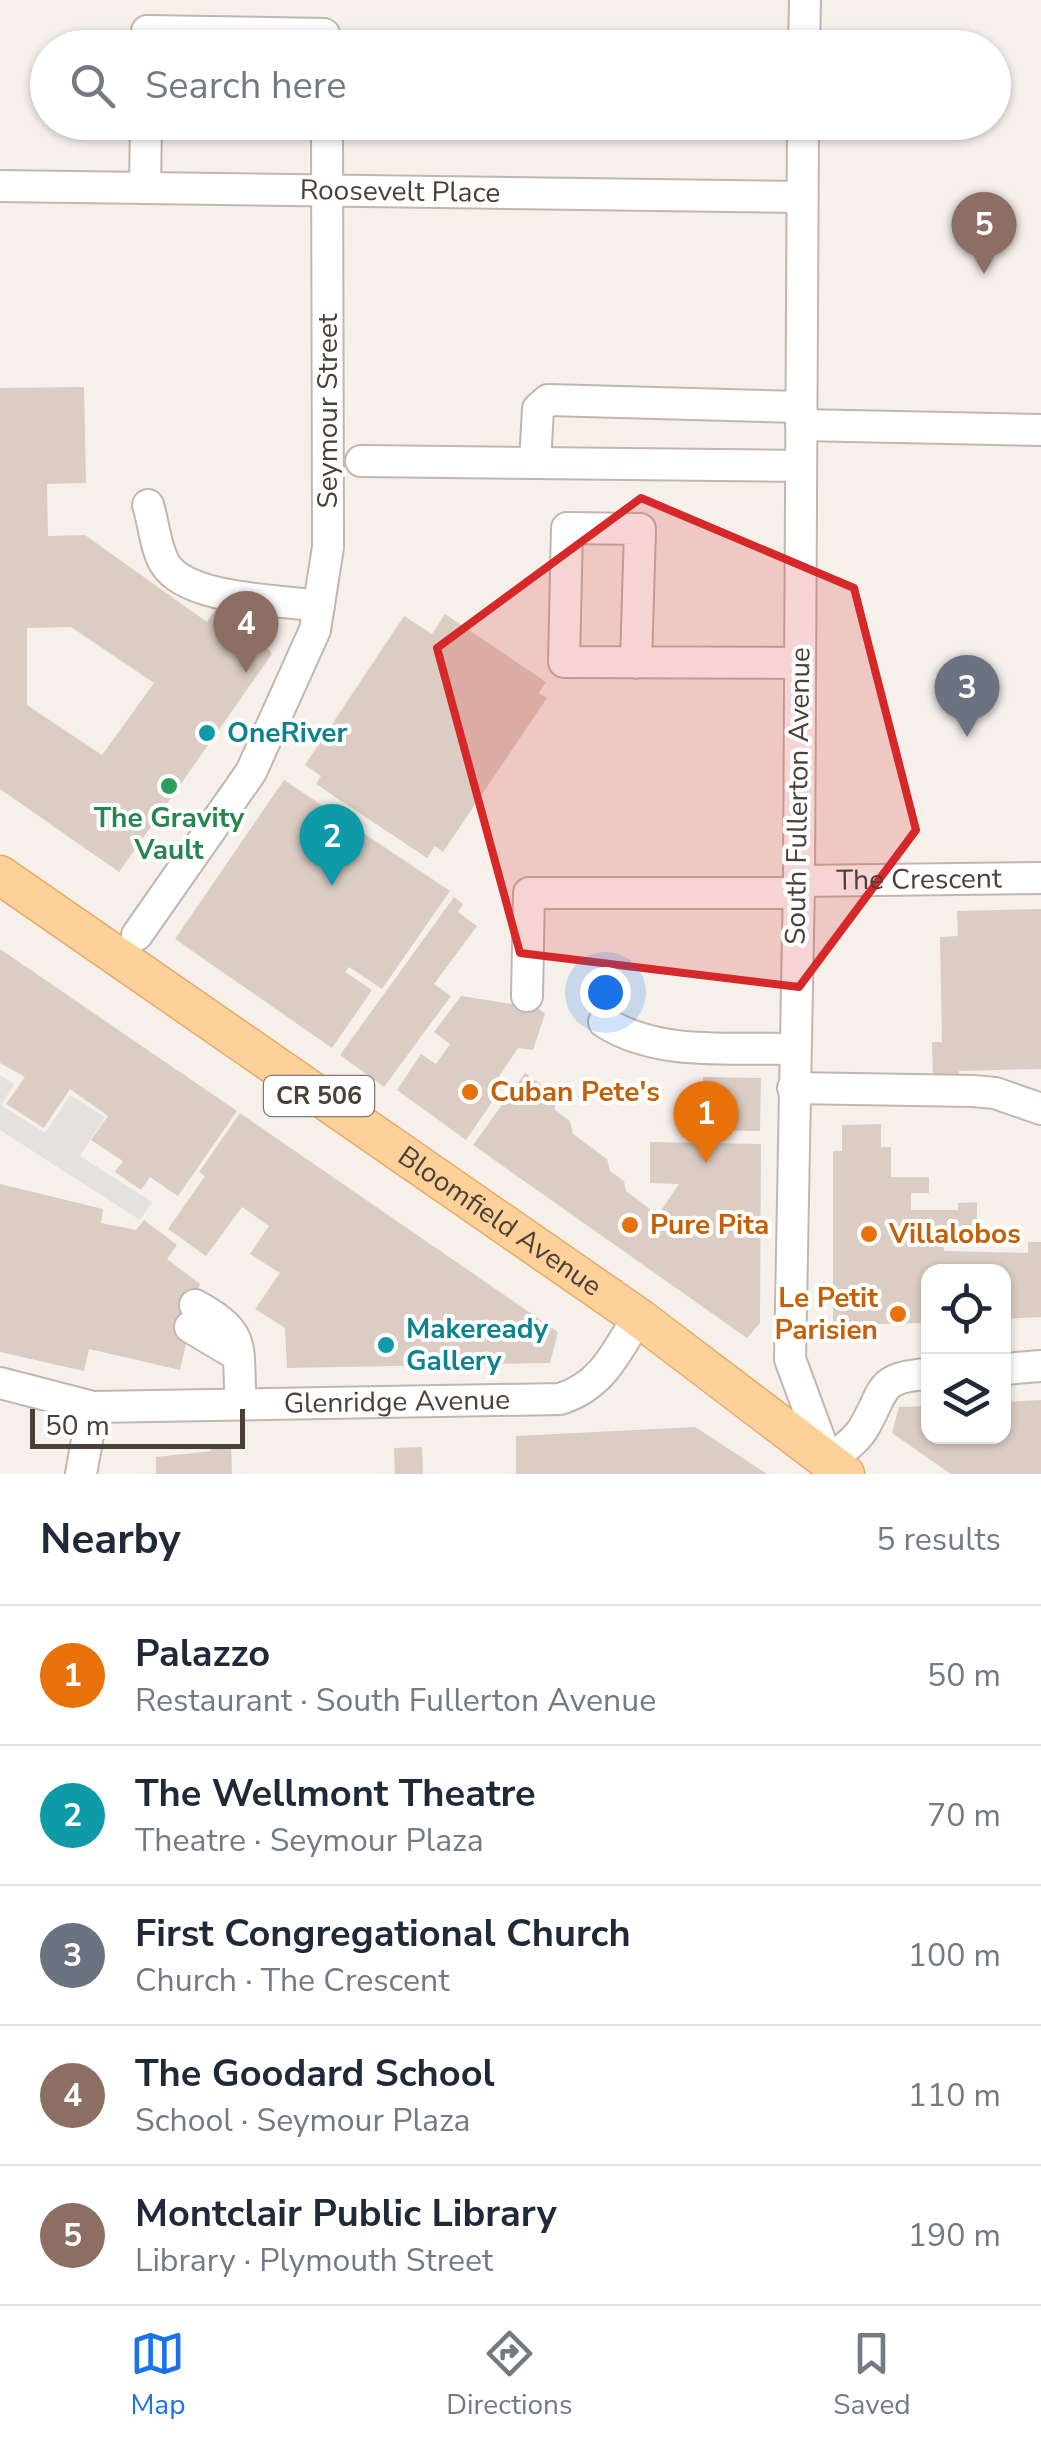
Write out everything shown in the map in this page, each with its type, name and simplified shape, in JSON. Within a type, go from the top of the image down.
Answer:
[{"type":"main road","name":"Bloomfield Avenue","points":[[0,874],[638,1317],[833,1470]]},
{"type":"street","points":[[804,30],[805,0]]},
{"type":"street","points":[[145,188],[146,140]]},
{"type":"street","name":"Seymour Street","points":[[137,936],[251,772],[317,618],[328,547],[328,140]]},
{"type":"street","name":"South Fullerton Avenue","points":[[803,140],[799,887],[790,1359],[833,1470]]},
{"type":"street","name":"Roosevelt Place","points":[[0,186],[802,197]]},
{"type":"street","points":[[535,462],[538,409],[548,400],[1041,430]]},
{"type":"street","points":[[361,460],[800,466]]},
{"type":"street","points":[[148,505],[166,565],[180,581],[317,618]]},
{"type":"street","points":[[636,663],[640,530],[567,528],[564,662],[636,663],[800,663]]},
{"type":"street","name":"The Crescent","points":[[528,996],[529,893],[1041,878]]},
{"type":"street","points":[[604,1022],[626,1036],[674,1046],[794,1049]]},
{"type":"street","points":[[793,1088],[973,1091],[995,1093],[1041,1109]]},
{"type":"street","points":[[193,1316],[227,1322],[238,1336],[240,1404]]},
{"type":"street","name":"Glenridge Avenue","points":[[0,1383],[93,1407],[560,1399],[600,1379],[638,1317]]},
{"type":"street","points":[[1011,1368],[1041,1366]]},
{"type":"street","points":[[833,1470],[862,1432],[886,1384],[900,1376],[921,1374]]},
{"type":"street","points":[[81,1474],[93,1407]]},
{"type":"highlighted area","points":[[641,498],[854,588],[916,830],[799,987],[520,953],[437,648]]},
{"type":"shaded area","points":[[0,1075],[14,1084],[1,1105],[45,1133],[70,1095],[105,1117],[80,1156],[152,1202],[140,1220],[0,1130]]},
{"type":"building","points":[[84,387],[86,483],[47,484],[48,536],[85,535],[207,622],[225,597],[274,633],[265,645],[272,654],[119,872],[0,789],[0,388]],"holes":[[[71,627],[154,683],[102,755],[27,705],[27,628]]]},
{"type":"building","points":[[445,614],[546,682],[539,693],[547,698],[443,852],[435,846],[427,858],[316,784],[321,776],[305,765],[404,616],[432,634]]},
{"type":"building","points":[[284,780],[450,891],[382,989],[349,967],[345,972],[372,990],[332,1048],[175,939]]},
{"type":"building","points":[[454,897],[463,904],[458,912],[477,926],[434,984],[451,996],[384,1087],[340,1055]]},
{"type":"building","points":[[1041,909],[1041,1069],[959,1071],[959,1077],[933,1077],[932,1042],[942,1042],[940,937],[958,936],[957,911]]},
{"type":"building","points":[[0,949],[237,1111],[178,1196],[150,1177],[141,1190],[115,1172],[123,1161],[91,1140],[108,1116],[70,1089],[44,1128],[6,1104],[25,1077],[0,1063]]},
{"type":"building","points":[[461,996],[538,1008],[545,1014],[533,1050],[518,1048],[498,1078],[505,1083],[466,1140],[397,1090],[421,1054],[436,1064],[450,1044],[434,1032]]},
{"type":"building","points":[[525,1073],[555,1094],[555,1110],[570,1121],[573,1134],[607,1159],[610,1171],[624,1181],[626,1191],[658,1215],[679,1184],[650,1183],[650,1142],[761,1144],[760,1323],[747,1338],[473,1145]]},
{"type":"building","points":[[703,1077],[761,1078],[760,1131],[702,1130]]},
{"type":"building","points":[[240,1113],[558,1332],[550,1363],[287,1368],[285,1328],[255,1309],[280,1273],[250,1254],[269,1226],[242,1207],[206,1256],[168,1229],[205,1176],[199,1172]]},
{"type":"building","points":[[881,1124],[881,1147],[891,1147],[891,1177],[929,1177],[929,1193],[911,1193],[911,1210],[958,1210],[958,1203],[977,1202],[977,1242],[943,1242],[944,1251],[1028,1253],[1028,1242],[1041,1242],[1041,1317],[1011,1319],[1011,1264],[921,1264],[921,1323],[833,1325],[833,1151],[842,1151],[842,1125]]},
{"type":"building","points":[[0,1184],[103,1209],[101,1223],[136,1230],[144,1220],[177,1245],[167,1259],[200,1284],[180,1370],[89,1349],[84,1371],[0,1352]]},
{"type":"building","points":[[1041,1400],[1041,1474],[951,1474],[892,1433],[899,1407],[921,1406],[921,1444],[1011,1444],[1011,1402]]},
{"type":"building","points":[[695,1427],[767,1474],[516,1474],[516,1436]]},
{"type":"building","points":[[211,1444],[231,1444],[232,1474],[156,1474],[156,1457],[211,1451]]},
{"type":"building","points":[[422,1447],[423,1474],[395,1474],[394,1448]]},
{"type":"place","name":"Montclair Public Library","points":[[984,274]]},
{"type":"place","name":"The Goodard School","points":[[246,673]]},
{"type":"place","name":"OneRiver","points":[[207,733]]},
{"type":"place","name":"First Congregational Church","points":[[967,737]]},
{"type":"place","name":"The Gravity Vault","points":[[169,786]]},
{"type":"place","name":"The Wellmont Theatre","points":[[332,886]]},
{"type":"place","name":"Cuban Pete's","points":[[470,1092]]},
{"type":"place","name":"Palazzo","points":[[706,1163]]},
{"type":"place","name":"Pure Pita","points":[[630,1225]]},
{"type":"place","name":"Villalobos","points":[[869,1234]]},
{"type":"place","name":"Le Petit Parisien","points":[[898,1314]]},
{"type":"place","name":"Makeready Gallery","points":[[386,1345]]}]
